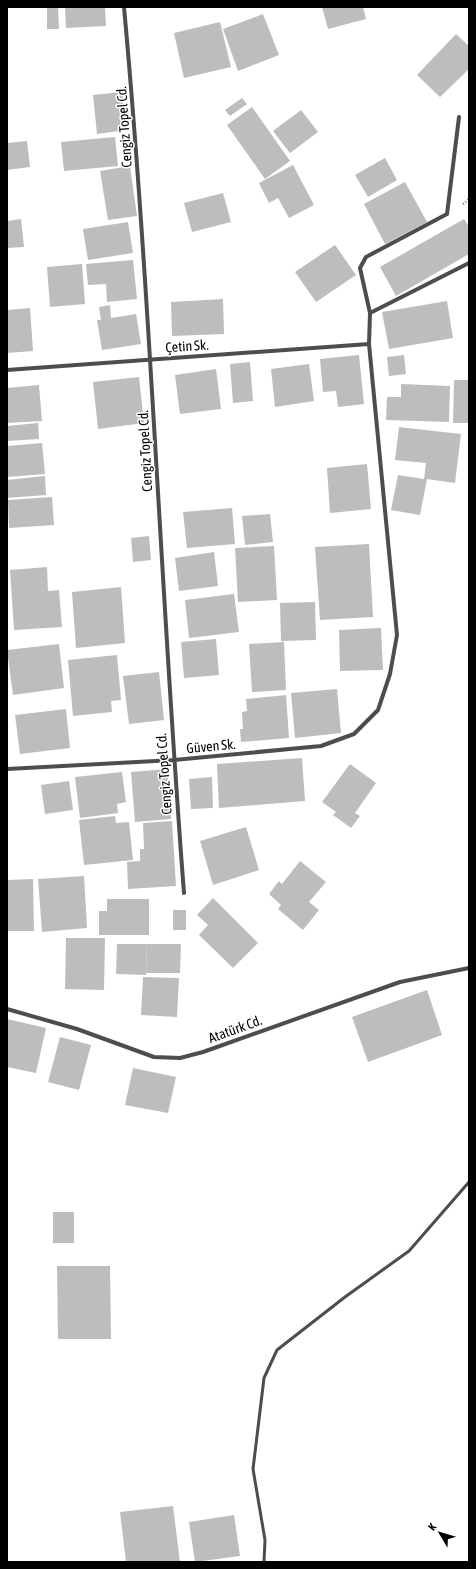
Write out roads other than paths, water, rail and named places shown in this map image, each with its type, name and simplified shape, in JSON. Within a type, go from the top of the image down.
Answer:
[{"type":"street","name":"Cengiz Topel Cd.","points":[[124,7],[134,111],[151,360],[174,760],[184,893]]},
{"type":"street","name":"Güven Sk.","points":[[7,770],[174,760],[321,746],[354,734],[378,710],[390,674],[397,635],[369,344],[370,313],[360,268],[366,257],[447,214],[459,117]]},
{"type":"street","points":[[370,313],[469,263]]},
{"type":"street","name":"Çetin Sk.","points":[[7,370],[369,344]]},
{"type":"street","name":"Atatürk Cd.","points":[[7,1009],[77,1029],[154,1057],[180,1058],[203,1052],[400,982],[469,968]]},
{"type":"lane","points":[[264,1562],[265,1540],[253,1469],[264,1378],[277,1350],[345,1297],[409,1251],[469,1182]]}]
